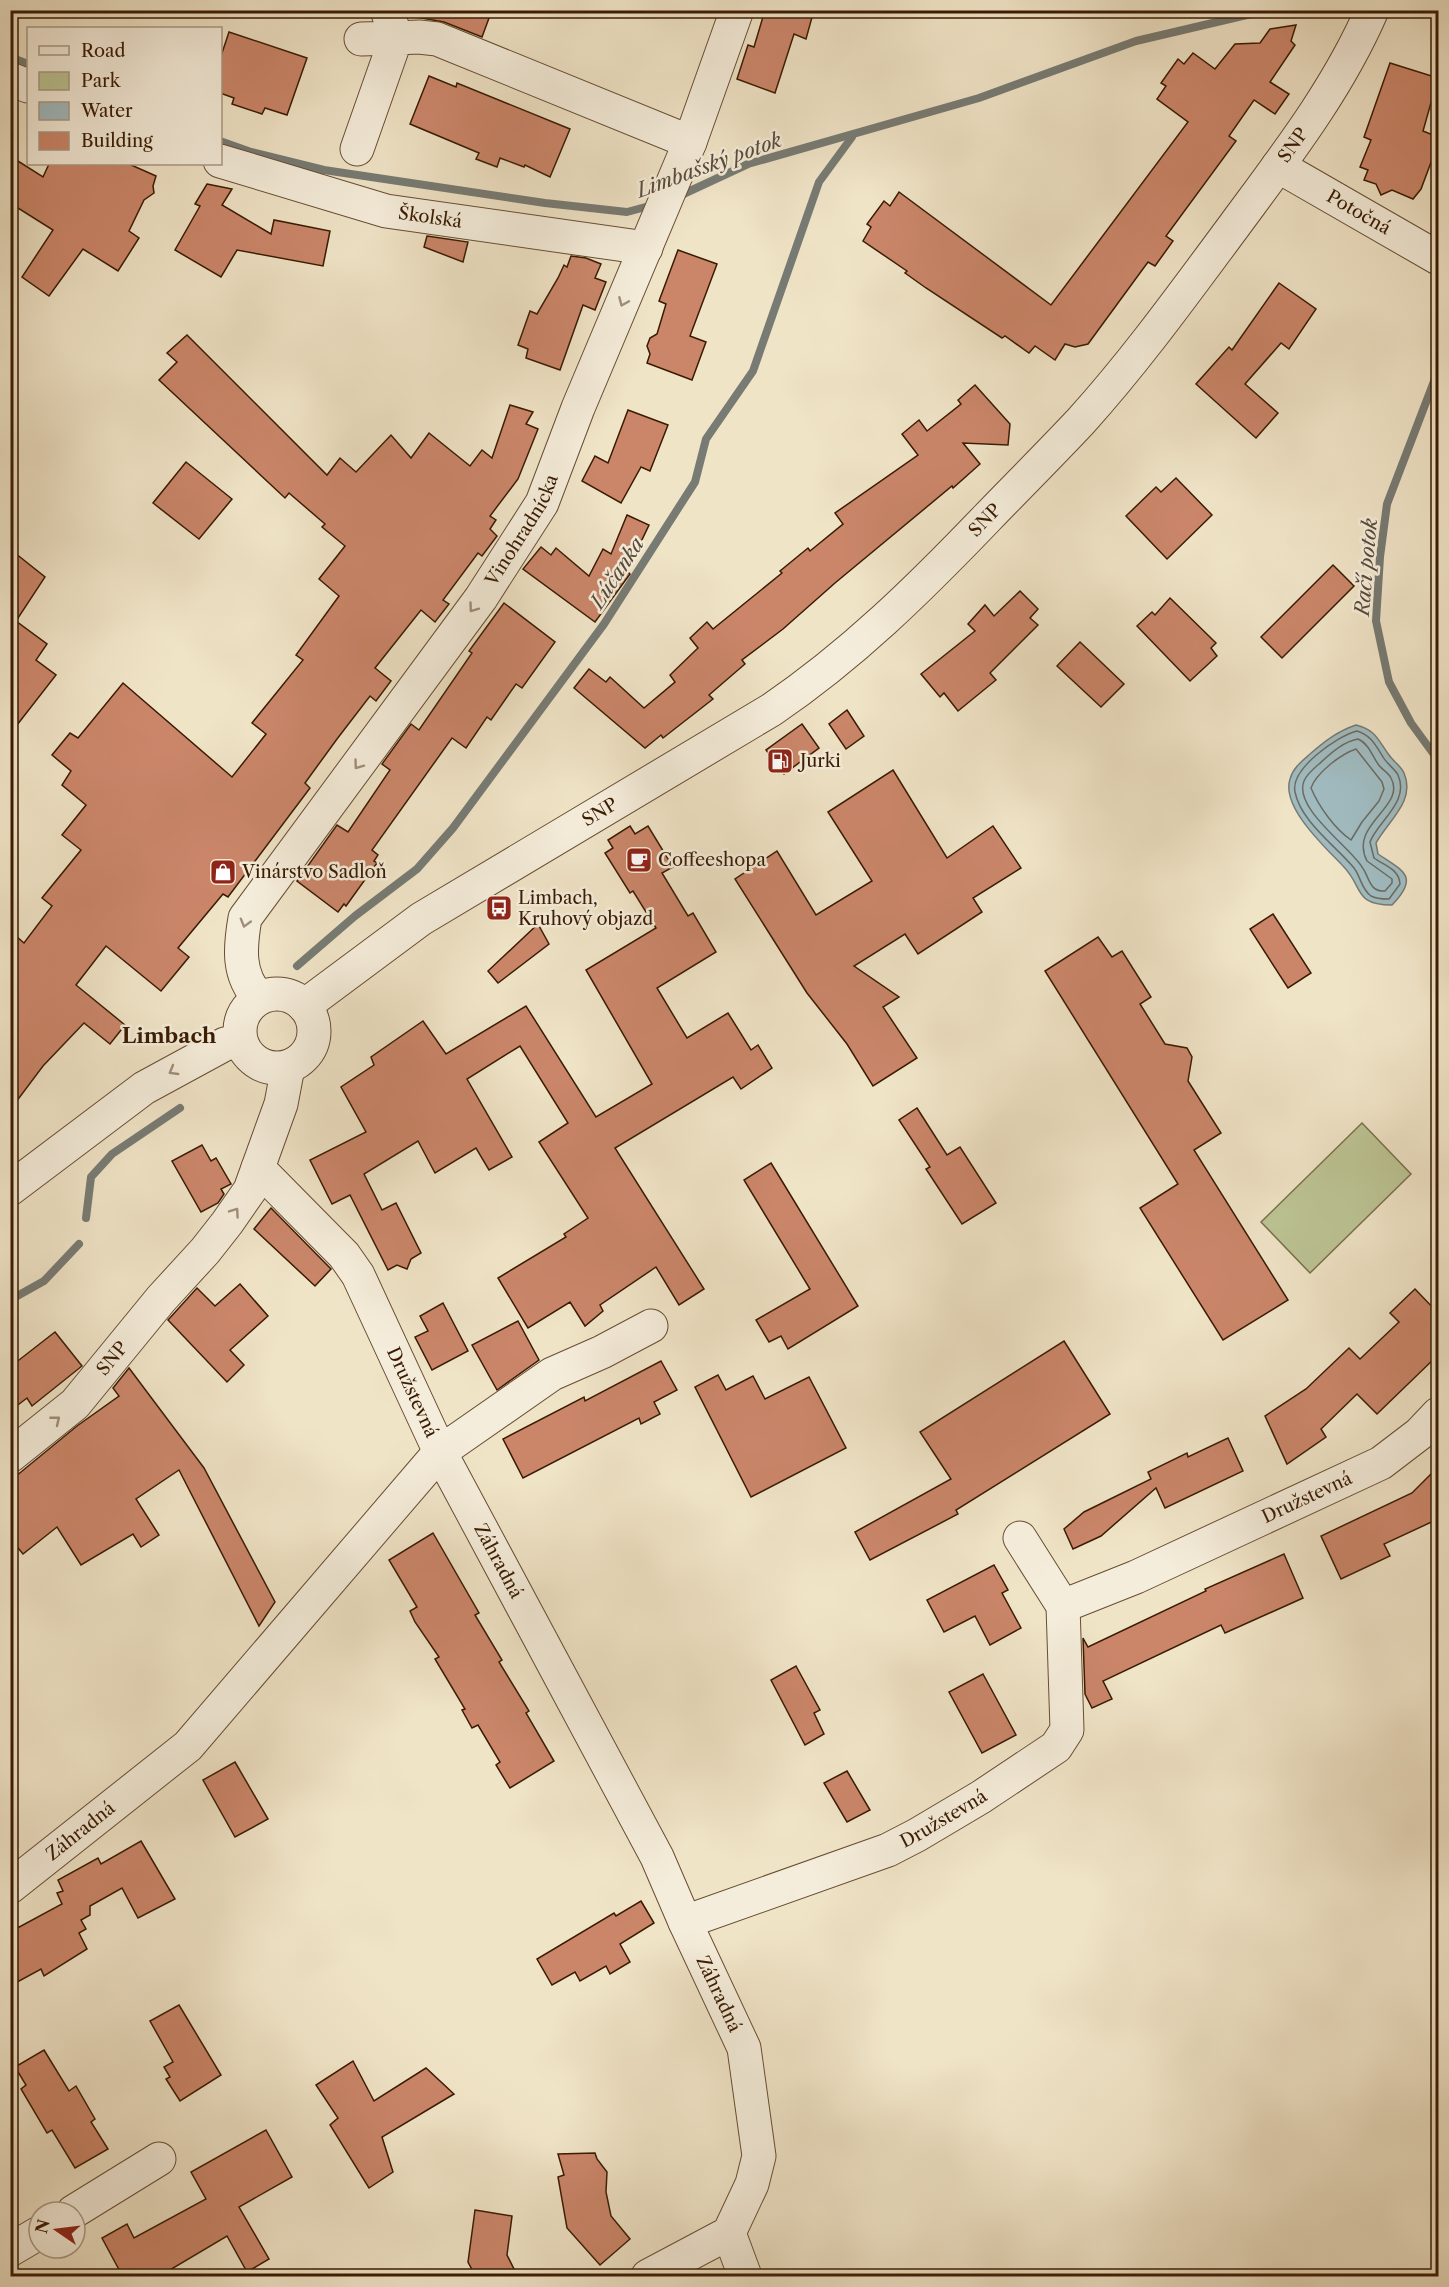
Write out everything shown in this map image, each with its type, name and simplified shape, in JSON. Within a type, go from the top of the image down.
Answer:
[{"type":"street","name":"Vinohradnícka","points":[[259,998],[250,989],[242,966],[240,949],[245,918],[481,597],[542,503],[578,408],[690,142],[736,10]]},
{"type":"street","name":"SNP","points":[[304,1006],[378,949],[465,892],[771,710],[814,681],[904,603],[1081,420],[1150,337],[1278,166],[1324,100],[1358,42],[1372,10]]},
{"type":"street","points":[[392,24],[419,37],[437,39],[690,142]]},
{"type":"street","points":[[360,39],[392,24]]},
{"type":"street","points":[[357,149],[392,24]]},
{"type":"street","points":[[10,79],[27,86]]},
{"type":"street","name":"Školská","points":[[222,162],[387,211],[651,235]]},
{"type":"street","name":"Potočná","points":[[1278,166],[1438,258]]},
{"type":"street","points":[[270,994],[283,994],[304,1006],[311,1016],[314,1028],[313,1041],[308,1052],[299,1061],[276,1069],[265,1067],[254,1061],[240,1041],[239,1028],[242,1016],[249,1006],[259,998],[270,994]]},
{"type":"street","points":[[16,1175],[144,1088],[218,1047],[240,1041]]},
{"type":"street","name":"SNP","points":[[10,1456],[75,1404],[161,1299],[205,1251],[250,1190],[281,1104],[288,1066]]},
{"type":"street","name":"Družstevná","points":[[258,1168],[344,1254],[358,1275],[440,1452],[552,1374],[602,1352],[651,1326]]},
{"type":"street","name":"Družstevná","points":[[685,1922],[888,1850],[972,1802],[1056,1747],[1066,1730],[1063,1605],[1136,1577],[1381,1463],[1419,1434],[1438,1414]]},
{"type":"street","name":"Záhradná","points":[[10,1887],[188,1746],[440,1452],[657,1857],[744,2048],[759,2156],[752,2184],[729,2233]]},
{"type":"street","points":[[1020,1538],[1063,1605]]},
{"type":"street","points":[[87,2203],[159,2159]]},
{"type":"street","points":[[648,2277],[729,2233],[745,2277]]},
{"type":"street","points":[[10,2250],[27,2240]]},
{"type":"green space","points":[[1362,1123],[1411,1174],[1310,1273],[1261,1222]]},
{"type":"water","points":[[1356,725],[1376,736],[1403,770],[1407,783],[1404,802],[1376,843],[1378,854],[1405,875],[1405,887],[1392,905],[1371,902],[1365,898],[1350,874],[1306,826],[1292,802],[1289,790],[1291,775],[1301,762],[1332,737]]},
{"type":"building","points":[[411,10],[492,10],[482,37],[444,22],[410,16]]},
{"type":"building","points":[[765,10],[814,10],[806,39],[794,34],[775,93],[737,79],[748,45],[754,47]]},
{"type":"building","points":[[1296,25],[1291,41],[1295,45],[1270,82],[1289,94],[1275,114],[1254,100],[1229,136],[1236,141],[1166,236],[1173,241],[1155,266],[1148,262],[1088,344],[1075,347],[1065,344],[1055,360],[1035,346],[1029,353],[926,288],[905,273],[907,271],[863,241],[871,227],[867,224],[884,201],[890,206],[899,192],[1051,305],[1188,122],[1157,99],[1166,86],[1161,83],[1178,59],[1184,64],[1193,53],[1215,69],[1235,44],[1260,43],[1270,29]]},
{"type":"building","points":[[229,32],[307,58],[287,115],[265,108],[262,114],[232,104],[234,98],[222,94],[222,53]]},
{"type":"building","points":[[1390,63],[1438,78],[1423,131],[1438,137],[1438,159],[1433,157],[1421,189],[1413,199],[1392,190],[1381,195],[1376,184],[1364,180],[1368,170],[1360,167],[1371,140],[1364,137]]},
{"type":"building","points":[[429,76],[456,87],[457,83],[570,129],[550,177],[525,165],[524,167],[500,158],[497,167],[476,159],[479,153],[410,124]]},
{"type":"building","points":[[10,156],[43,177],[49,165],[131,165],[156,176],[153,186],[154,193],[144,200],[129,231],[139,238],[118,271],[83,249],[49,296],[22,277],[53,230],[10,203]]},
{"type":"building","points":[[207,184],[232,189],[222,205],[271,234],[274,220],[330,231],[323,266],[237,250],[221,277],[175,250],[200,206],[195,204]]},
{"type":"building","points":[[427,236],[468,242],[463,262],[424,247]]},
{"type":"building","points":[[678,250],[717,264],[690,336],[706,342],[692,380],[647,363],[650,354],[647,346],[650,338],[657,334],[666,304],[659,301]]},
{"type":"building","points":[[571,256],[586,258],[601,264],[595,278],[606,282],[595,310],[583,305],[560,370],[526,358],[528,349],[518,345],[530,311],[537,314],[564,265],[567,267]]},
{"type":"building","points":[[1279,283],[1316,309],[1289,349],[1281,343],[1245,384],[1278,413],[1256,438],[1196,384],[1229,347],[1232,350]]},
{"type":"building","points":[[187,335],[327,475],[340,458],[356,472],[391,435],[411,458],[429,433],[470,466],[482,450],[492,458],[510,405],[533,412],[526,424],[538,429],[518,479],[490,516],[496,520],[490,529],[497,536],[482,556],[478,553],[443,600],[449,604],[435,622],[421,610],[375,668],[391,681],[376,701],[370,696],[337,739],[305,783],[310,788],[228,897],[223,894],[178,948],[189,957],[161,991],[106,946],[76,985],[125,1025],[110,1044],[84,1023],[43,1066],[10,1110],[10,931],[24,943],[52,906],[42,898],[81,850],[62,835],[86,805],[62,785],[71,771],[52,755],[70,733],[78,738],[123,683],[232,777],[266,734],[252,723],[303,660],[296,655],[339,596],[319,579],[345,546],[322,527],[325,524],[289,493],[285,498],[159,380],[177,362],[167,353]]},
{"type":"building","points":[[975,385],[1010,424],[1008,445],[963,443],[980,464],[835,583],[783,629],[742,660],[745,664],[709,695],[713,699],[663,738],[661,735],[645,748],[574,688],[589,669],[606,682],[610,677],[644,708],[675,682],[670,675],[698,648],[690,638],[707,622],[713,629],[782,573],[780,571],[808,548],[810,551],[843,524],[835,513],[918,455],[902,434],[919,420],[927,431],[961,404],[958,400]]},
{"type":"building","points":[[628,410],[668,425],[650,471],[641,467],[621,503],[582,481],[595,456],[608,463]]},
{"type":"building","points":[[186,462],[232,499],[199,539],[153,503]]},
{"type":"building","points":[[1176,478],[1212,515],[1167,559],[1126,516],[1156,487],[1161,492]]},
{"type":"building","points":[[627,515],[649,525],[627,571],[630,574],[595,622],[523,569],[541,547],[551,555],[556,548],[589,576],[603,549],[611,554]]},
{"type":"building","points":[[10,549],[45,577],[16,621],[47,644],[36,660],[56,675],[10,734]]},
{"type":"building","points":[[1333,565],[1354,586],[1282,658],[1261,637]]},
{"type":"building","points":[[1020,591],[1038,609],[1030,618],[1038,625],[990,673],[996,680],[958,711],[944,693],[940,697],[921,674],[975,631],[968,624],[985,605],[994,616]]},
{"type":"building","points":[[1170,598],[1216,643],[1211,648],[1217,656],[1190,681],[1137,626],[1152,612],[1155,615]]},
{"type":"building","points":[[504,603],[555,642],[522,688],[516,684],[491,720],[487,717],[466,748],[452,738],[372,850],[378,855],[374,861],[377,863],[346,906],[344,904],[338,912],[297,881],[337,825],[348,832],[390,770],[382,764],[411,724],[419,730],[472,653],[469,651]]},
{"type":"building","points":[[1080,642],[1124,684],[1101,707],[1057,666]]},
{"type":"building","points":[[847,710],[864,736],[846,749],[829,724]]},
{"type":"building","points":[[802,724],[819,748],[784,774],[766,750]]},
{"type":"building","points":[[893,770],[947,858],[993,826],[1021,868],[973,898],[982,912],[918,954],[905,934],[854,966],[899,997],[883,1007],[917,1058],[873,1086],[847,1044],[807,993],[735,879],[777,851],[816,915],[872,881],[828,812]]},
{"type":"building","points":[[630,826],[635,834],[648,826],[673,867],[662,873],[688,916],[693,913],[716,952],[657,988],[687,1038],[728,1013],[751,1050],[758,1045],[772,1068],[741,1089],[733,1077],[615,1148],[704,1289],[679,1305],[656,1267],[600,1305],[603,1311],[585,1326],[570,1302],[528,1328],[498,1278],[566,1237],[564,1234],[588,1218],[539,1142],[568,1123],[520,1046],[467,1079],[512,1157],[489,1170],[476,1148],[435,1173],[418,1141],[364,1174],[382,1210],[396,1203],[421,1253],[411,1259],[407,1269],[397,1265],[388,1270],[350,1195],[332,1204],[310,1160],[366,1132],[341,1087],[374,1065],[371,1057],[423,1021],[446,1054],[526,1006],[596,1117],[652,1084],[586,970],[656,928],[633,891],[630,893],[605,853],[613,848],[608,840]]},
{"type":"building","points":[[1273,914],[1311,973],[1288,988],[1250,929]]},
{"type":"building","points":[[538,924],[549,944],[498,983],[488,971]]},
{"type":"building","points":[[1098,937],[1112,957],[1122,951],[1151,997],[1140,1004],[1165,1044],[1187,1048],[1192,1057],[1188,1081],[1221,1133],[1194,1150],[1288,1300],[1223,1340],[1140,1208],[1178,1184],[1045,971]]},
{"type":"building","points":[[917,1108],[947,1155],[960,1147],[996,1203],[962,1224],[926,1169],[930,1167],[899,1120]]},
{"type":"building","points":[[202,1145],[211,1161],[216,1158],[231,1184],[221,1189],[224,1194],[218,1203],[201,1212],[172,1161]]},
{"type":"building","points":[[771,1163],[858,1306],[788,1349],[781,1336],[769,1342],[756,1320],[810,1289],[744,1180]]},
{"type":"building","points":[[271,1208],[331,1269],[315,1286],[254,1229]]},
{"type":"building","points":[[240,1284],[268,1316],[230,1350],[244,1365],[227,1382],[168,1320],[197,1288],[215,1306]]},
{"type":"building","points":[[1415,1289],[1438,1313],[1438,1355],[1377,1414],[1357,1394],[1321,1429],[1326,1437],[1287,1464],[1265,1416],[1306,1389],[1349,1348],[1360,1359],[1399,1322],[1390,1313]]},
{"type":"building","points":[[443,1303],[468,1351],[432,1370],[415,1337],[428,1331],[420,1316]]},
{"type":"building","points":[[518,1321],[539,1360],[497,1390],[472,1345]]},
{"type":"building","points":[[55,1332],[82,1366],[32,1406],[27,1398],[10,1411],[10,1367]]},
{"type":"building","points":[[1064,1341],[1110,1414],[956,1510],[958,1514],[870,1560],[855,1532],[951,1479],[920,1432]]},
{"type":"building","points":[[661,1361],[677,1390],[654,1402],[660,1414],[641,1424],[639,1418],[523,1478],[503,1439],[584,1397],[585,1401]]},
{"type":"building","points":[[129,1368],[204,1468],[275,1602],[259,1626],[179,1470],[136,1499],[159,1535],[141,1547],[133,1534],[81,1565],[57,1527],[23,1554],[10,1538],[10,1481],[77,1426],[119,1396],[113,1388]]},
{"type":"building","points":[[718,1375],[726,1390],[753,1376],[765,1399],[809,1377],[846,1448],[751,1497],[695,1387]]},
{"type":"building","points":[[1228,1438],[1243,1471],[1165,1508],[1156,1488],[1101,1536],[1073,1549],[1064,1529],[1084,1512],[1151,1479],[1148,1472],[1187,1453],[1188,1457]]},
{"type":"building","points":[[1438,1467],[1438,1519],[1384,1544],[1390,1556],[1341,1579],[1321,1536],[1412,1493]]},
{"type":"building","points":[[433,1533],[479,1613],[475,1615],[502,1660],[499,1662],[529,1711],[526,1713],[554,1761],[510,1788],[496,1765],[500,1762],[478,1725],[472,1728],[462,1710],[465,1709],[435,1659],[439,1657],[415,1622],[410,1611],[417,1607],[389,1560]]},
{"type":"building","points":[[1284,1554],[1303,1598],[1225,1633],[1221,1625],[1103,1681],[1112,1699],[1092,1708],[1085,1694],[1083,1638],[1088,1647],[1206,1591],[1205,1589]]},
{"type":"building","points":[[994,1565],[1008,1590],[1002,1593],[1021,1628],[990,1645],[975,1616],[944,1632],[927,1600]]},
{"type":"building","points":[[796,1666],[820,1710],[814,1713],[824,1734],[805,1745],[771,1680]]},
{"type":"building","points":[[983,1674],[1016,1735],[982,1753],[949,1692]]},
{"type":"building","points":[[235,1762],[268,1819],[235,1837],[203,1780]]},
{"type":"building","points":[[847,1771],[870,1810],[847,1822],[824,1783]]},
{"type":"building","points":[[141,1841],[175,1899],[138,1918],[122,1888],[90,1906],[90,1915],[81,1920],[86,1929],[79,1933],[87,1949],[44,1976],[41,1969],[10,1986],[10,1932],[62,1904],[57,1893],[63,1891],[58,1880],[98,1858],[101,1864]]},
{"type":"building","points":[[641,1901],[654,1923],[620,1944],[630,1962],[610,1974],[606,1966],[580,1981],[575,1972],[552,1985],[537,1959],[614,1913],[616,1916]]},
{"type":"building","points":[[179,2005],[221,2075],[180,2101],[166,2079],[170,2077],[164,2067],[173,2062],[150,2021]]},
{"type":"building","points":[[44,2050],[69,2091],[76,2086],[95,2119],[91,2122],[108,2149],[75,2168],[52,2130],[47,2133],[21,2089],[26,2085],[15,2067]]},
{"type":"building","points":[[353,2061],[374,2101],[426,2068],[454,2094],[382,2137],[393,2172],[369,2188],[330,2125],[338,2118],[316,2085]]},
{"type":"building","points":[[266,2130],[292,2177],[239,2207],[269,2259],[247,2272],[227,2236],[158,2277],[123,2277],[102,2238],[127,2224],[134,2238],[206,2199],[191,2172]]},
{"type":"building","points":[[595,2153],[607,2172],[606,2192],[611,2216],[630,2239],[600,2265],[567,2228],[558,2177],[564,2175],[558,2154]]},
{"type":"building","points":[[475,2210],[512,2216],[507,2255],[518,2277],[476,2277],[468,2262]]},
{"type":"waterway","name":"Limbašský potok","points":[[677,197],[748,164],[979,98],[1136,41],[1268,10]]},
{"type":"waterway","name":"Limbašský potok","points":[[10,57],[27,64]]},
{"type":"waterway","name":"Lúčanka","points":[[297,966],[355,916],[417,869],[453,828],[604,624],[695,482],[706,439],[753,371],[819,182],[852,137],[850,137]]},
{"type":"waterway","name":"Limbašský potok","points":[[222,142],[251,152],[324,170],[545,203],[627,212],[653,205]]},
{"type":"waterway","name":"Račí potok","points":[[1438,371],[1387,504],[1380,557],[1376,621],[1389,682],[1411,723],[1438,760]]},
{"type":"waterway","name":"Lúčanka","points":[[86,1218],[91,1177],[112,1154],[180,1108]]},
{"type":"waterway","name":"Lúčanka","points":[[10,1300],[44,1281],[79,1244]]},
{"type":"place","name":"Jurki","points":[[780,761]]},
{"type":"place","name":"Coffeeshopa","points":[[639,860]]},
{"type":"place","name":"Vinárstvo Sadloň","points":[[223,872]]},
{"type":"place","name":"Limbach, Kruhový objazd","points":[[499,908]]},
{"type":"district","name":"Limbach","points":[[169,1036]]}]
